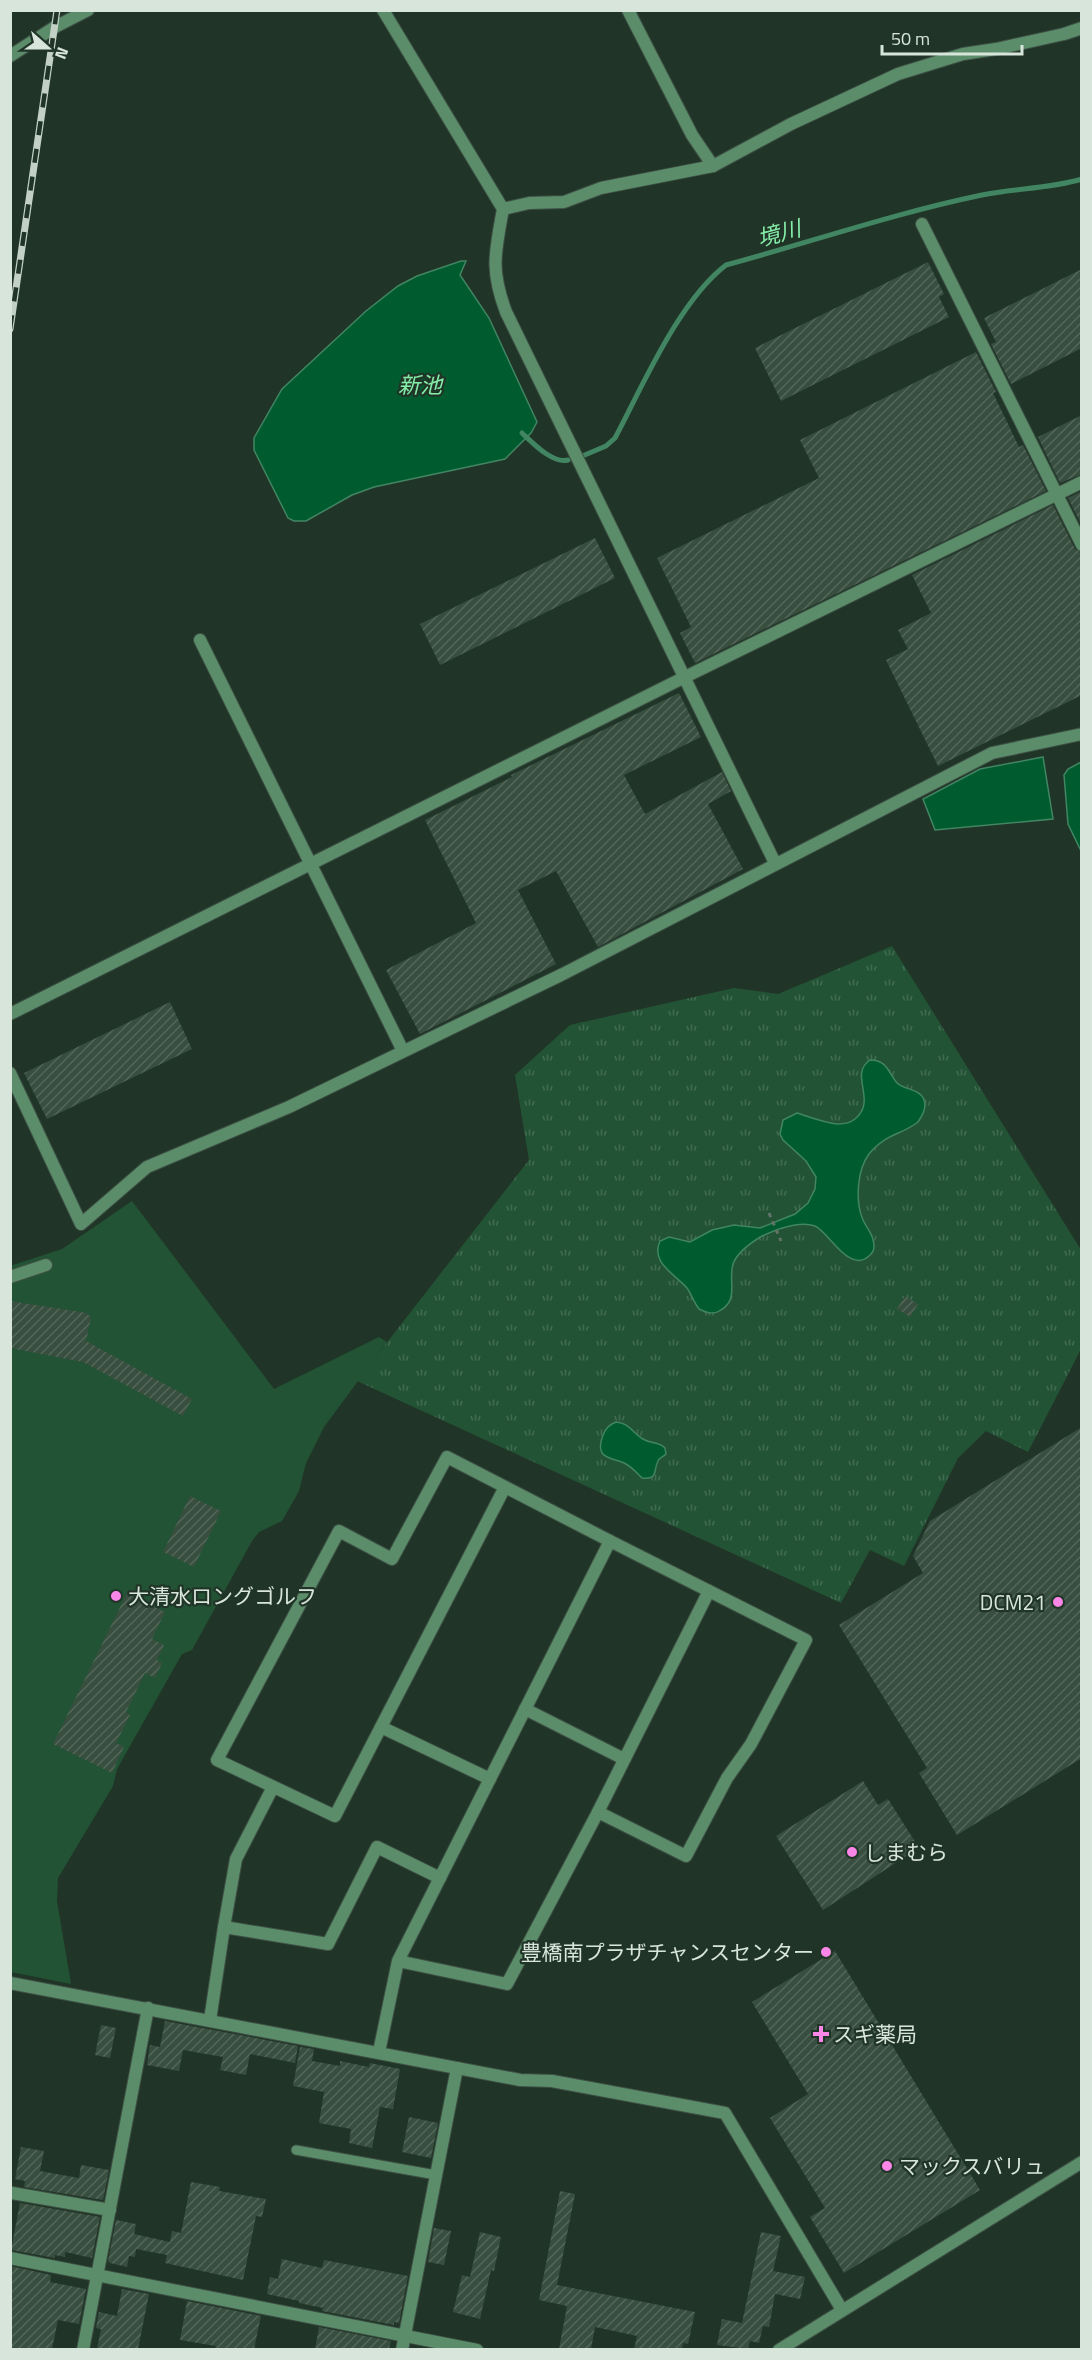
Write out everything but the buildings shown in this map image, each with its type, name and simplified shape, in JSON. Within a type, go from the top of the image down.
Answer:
[{"type":"street","points":[[10,56],[55,27],[88,10]]},
{"type":"street","points":[[383,10],[503,209],[494,262],[496,288],[506,312],[683,678],[776,863]]},
{"type":"street","points":[[628,10],[692,135],[713,166]]},
{"type":"street","points":[[503,209],[529,203],[564,202],[601,188],[713,166],[791,124],[898,74],[963,54],[1064,34],[1082,28]]},
{"type":"street","points":[[922,224],[1082,545]]},
{"type":"street","points":[[10,1014],[683,678],[1082,482]]},
{"type":"street","points":[[200,639],[403,1051]]},
{"type":"street","points":[[10,1073],[81,1224],[147,1167],[289,1107],[563,974],[992,753],[1082,734]]},
{"type":"street","points":[[10,1277],[46,1265]]},
{"type":"street","points":[[505,1487],[335,1816],[217,1760],[339,1532],[392,1559],[447,1457],[806,1640],[751,1744],[727,1778],[686,1856],[598,1812]]},
{"type":"street","points":[[379,2052],[398,1961],[610,1541]]},
{"type":"street","points":[[398,1961],[507,1984],[598,1812],[709,1591]]},
{"type":"street","points":[[525,1709],[624,1759]]},
{"type":"street","points":[[381,1727],[490,1779]]},
{"type":"street","points":[[210,2020],[236,1859],[273,1787]]},
{"type":"street","points":[[224,1928],[328,1944],[377,1847],[440,1878]]},
{"type":"street","points":[[10,1983],[520,2080],[552,2080],[725,2113],[842,2310]]},
{"type":"street","points":[[82,2349],[148,2008]]},
{"type":"street","points":[[402,2349],[458,2068]]},
{"type":"street","points":[[779,2349],[1082,2162]]},
{"type":"street","points":[[12,2193],[110,2210]]},
{"type":"street","points":[[10,2258],[477,2349]]},
{"type":"lane","points":[[297,2150],[436,2175]]},
{"type":"path","points":[[770,1213],[781,1241]]},
{"type":"green space","points":[[892,946],[1081,1250],[1081,1349],[1028,1452],[986,1431],[958,1458],[904,1566],[870,1550],[841,1603],[357,1381],[529,1160],[515,1075],[570,1025],[734,988],[778,994]]},
{"type":"green space","name":"大清水ロングゴルフ","points":[[132,1201],[274,1389],[379,1337],[387,1342],[324,1427],[306,1463],[299,1491],[282,1521],[259,1532],[252,1541],[192,1650],[182,1654],[117,1769],[113,1786],[58,1878],[57,1901],[71,1984],[11,1972],[10,1266],[62,1249]]},
{"type":"water","name":"新池","points":[[466,261],[460,275],[489,318],[537,422],[531,433],[505,459],[374,487],[352,495],[306,521],[294,521],[288,518],[254,450],[254,438],[282,389],[366,311],[398,286],[417,276]]},
{"type":"water","points":[[1043,757],[1053,819],[935,830],[923,799],[980,769]]},
{"type":"water","points":[[1082,762],[1081,851],[1068,824],[1064,775],[1068,769]]},
{"type":"water","points":[[870,1060],[884,1064],[897,1083],[920,1094],[925,1106],[918,1122],[875,1147],[862,1169],[858,1186],[860,1213],[872,1237],[874,1247],[872,1253],[862,1260],[854,1260],[815,1226],[802,1224],[781,1228],[758,1238],[738,1256],[733,1264],[730,1301],[726,1306],[713,1313],[699,1309],[687,1288],[661,1262],[658,1256],[660,1241],[669,1237],[690,1242],[712,1230],[734,1225],[760,1228],[795,1214],[808,1203],[815,1189],[816,1177],[806,1161],[783,1140],[780,1134],[783,1120],[797,1113],[838,1124],[853,1120],[861,1112],[864,1104],[862,1073],[864,1066]]},
{"type":"water","points":[[616,1422],[628,1426],[643,1439],[660,1444],[665,1448],[666,1454],[659,1460],[653,1476],[642,1478],[627,1464],[602,1453],[601,1443],[605,1430]]},
{"type":"waterway","name":"境川","points":[[580,457],[606,446],[615,438],[663,345],[693,300],[726,265],[950,202],[1082,179]]},
{"type":"waterway","name":"境川","points":[[522,433],[549,456],[568,460]]},
{"type":"railway","points":[[10,329],[57,10]]},
{"type":"place","name":"大清水ロングゴルフ","points":[[116,1596]]},
{"type":"place","name":"DCM21","points":[[1058,1602]]},
{"type":"place","name":"しまむら","points":[[852,1852]]},
{"type":"place","name":"豊橋南プラザチャンスセンター","points":[[826,1952]]},
{"type":"place","name":"スギ薬局","points":[[821,2034]]},
{"type":"place","name":"マックスバリュ","points":[[887,2166]]}]
